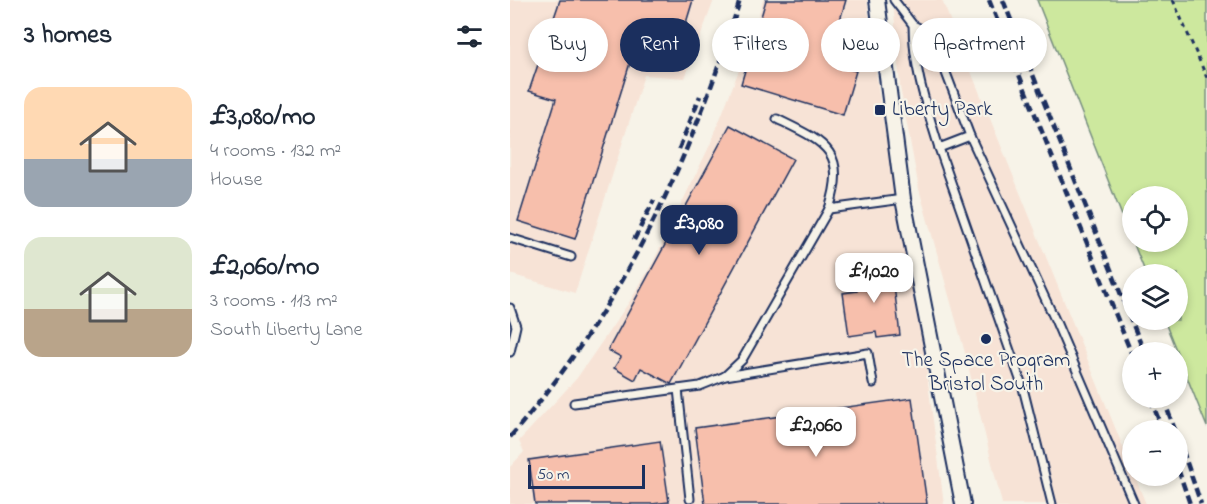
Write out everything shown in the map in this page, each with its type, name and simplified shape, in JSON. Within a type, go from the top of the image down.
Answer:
[{"type":"street","points":[[877,0],[903,199],[963,504]]},
{"type":"lane","points":[[894,0],[912,24]]},
{"type":"lane","points":[[919,72],[926,107],[939,148],[1023,388],[1052,504]]},
{"type":"lane","points":[[946,72],[970,136],[1056,322],[1134,504]]},
{"type":"lane","points":[[725,376],[742,360],[829,209],[835,192],[836,170],[829,152],[819,139],[777,118]]},
{"type":"lane","points":[[939,148],[970,136]]},
{"type":"lane","points":[[829,209],[903,199]]},
{"type":"lane","points":[[510,238],[571,257]]},
{"type":"lane","points":[[510,309],[516,326],[510,352]]},
{"type":"lane","points":[[574,403],[700,386],[725,376],[868,353],[873,384]]},
{"type":"lane","points":[[678,389],[690,499]]},
{"type":"path","points":[[1173,0],[1207,78]]},
{"type":"shaded area","points":[[510,0],[714,0],[700,38],[700,18],[620,18],[620,72],[687,72],[685,78],[644,75],[575,293],[510,274]]},
{"type":"shaded area","points":[[763,0],[867,0],[869,18],[821,18],[821,72],[876,72],[924,352],[944,504],[510,504],[510,467],[524,452],[519,441],[577,378],[632,298],[653,262],[710,145],[738,72],[809,72],[809,18],[758,18]]},
{"type":"shaded area","points":[[893,0],[942,0],[949,18],[912,18],[912,72],[971,72],[1122,445],[1122,486],[1139,486],[1146,504],[1002,504],[964,349],[919,189],[900,87],[900,18],[894,18]]},
{"type":"green space","points":[[1037,0],[1207,0],[1207,427],[1188,380],[1188,342],[1173,342],[1168,330],[1188,330],[1188,264],[1142,264],[1137,252],[1188,252],[1188,186],[1122,186],[1122,216],[1047,25],[1047,18],[1044,18]]},
{"type":"building","points":[[560,0],[693,0],[688,18],[620,18],[620,72],[627,72],[575,239],[518,221],[556,99],[529,91],[535,72],[608,72],[608,18],[554,18]]},
{"type":"building","points":[[766,0],[846,0],[841,18],[821,18],[821,72],[856,72],[843,115],[741,84],[745,72],[809,72],[809,18],[761,18]]},
{"type":"building","points":[[730,125],[793,159],[671,384],[641,368],[635,380],[614,368],[621,357],[608,350]]},
{"type":"building","points":[[891,261],[900,335],[877,338],[876,332],[849,336],[843,293],[857,291],[856,281],[869,279],[867,264]]},
{"type":"building","points":[[912,398],[927,504],[705,504],[695,428]]},
{"type":"building","points":[[660,441],[669,502],[535,504],[529,460]]},
{"type":"railway","points":[[510,437],[586,338],[648,231],[699,117],[740,0]]},
{"type":"railway","points":[[989,0],[1127,342]]},
{"type":"railway","points":[[1003,0],[1140,342]]},
{"type":"railway","points":[[679,149],[700,96]]},
{"type":"railway","points":[[634,240],[654,200]]},
{"type":"railway","points":[[1154,408],[1159,420]]},
{"type":"railway","points":[[1167,408],[1171,420]]},
{"type":"railway","points":[[1188,466],[1201,504]]},
{"type":"railway","points":[[1184,486],[1190,504]]},
{"type":"place","name":"Liberty Park","points":[[880,110]]},
{"type":"place","name":"The Space Program Bristol South","points":[[986,339]]}]
